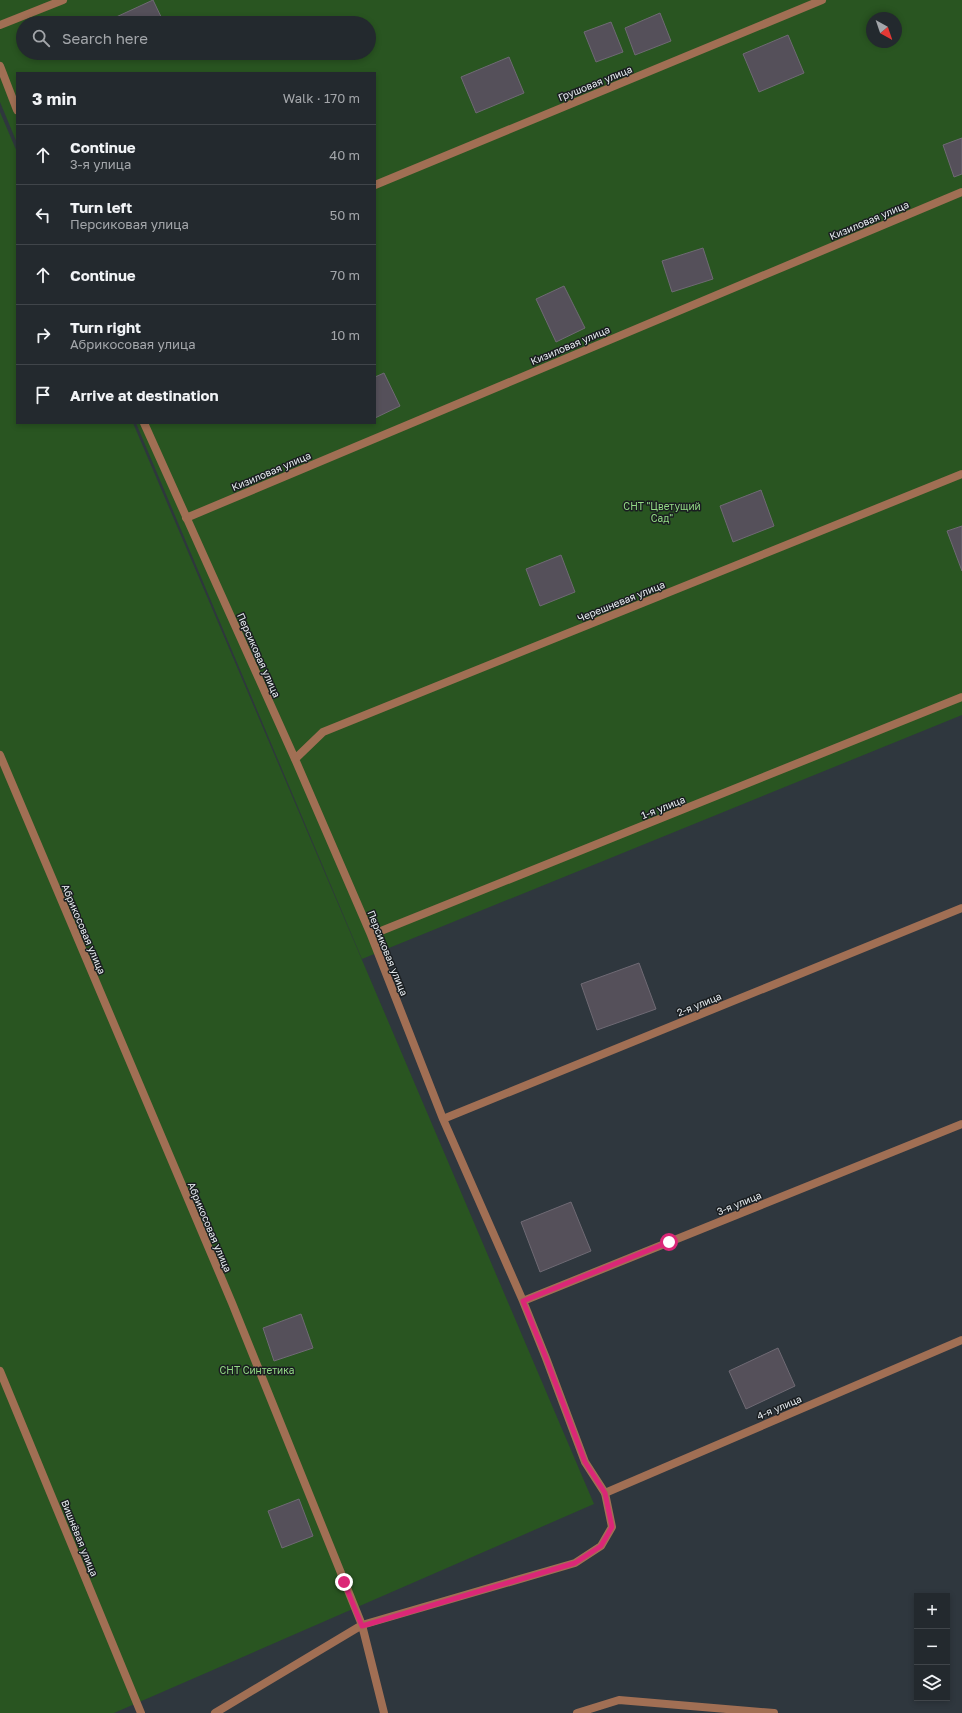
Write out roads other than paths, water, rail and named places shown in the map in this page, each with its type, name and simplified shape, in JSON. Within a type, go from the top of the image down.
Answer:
[{"type":"street","points":[[23,16],[63,0]]},
{"type":"street","name":"Грушовая улица","points":[[376,185],[822,0]]},
{"type":"street","points":[[0,25],[16,19]]},
{"type":"street","points":[[0,66],[16,107]]},
{"type":"street","name":"Кизиловая улица","points":[[186,518],[962,192]]},
{"type":"street","name":"Персиковая улица","points":[[144,424],[295,759],[371,935],[443,1119],[523,1301],[585,1462],[605,1493]]},
{"type":"street","name":"Черешневая улица","points":[[295,759],[322,732],[962,474]]},
{"type":"street","name":"1-я улица","points":[[371,935],[962,697]]},
{"type":"street","name":"Абрикосовая улица","points":[[0,755],[232,1303],[362,1626],[384,1713]]},
{"type":"street","name":"2-я улица","points":[[443,1119],[962,908]]},
{"type":"street","name":"3-я улица","points":[[523,1301],[962,1124]]},
{"type":"street","name":"4-я улица","points":[[605,1493],[962,1340]]},
{"type":"street","name":"Вишнёвая улица","points":[[0,1371],[141,1713]]},
{"type":"street","points":[[215,1713],[362,1626],[575,1563],[601,1546],[612,1527],[605,1493]]},
{"type":"street","points":[[577,1713],[619,1700],[774,1713]]},
{"type":"park label","name":"СНТ \"Цветущий Сад\"","points":[[662,512]]},
{"type":"park label","name":"СНТ Синтетика","points":[[257,1370]]}]
